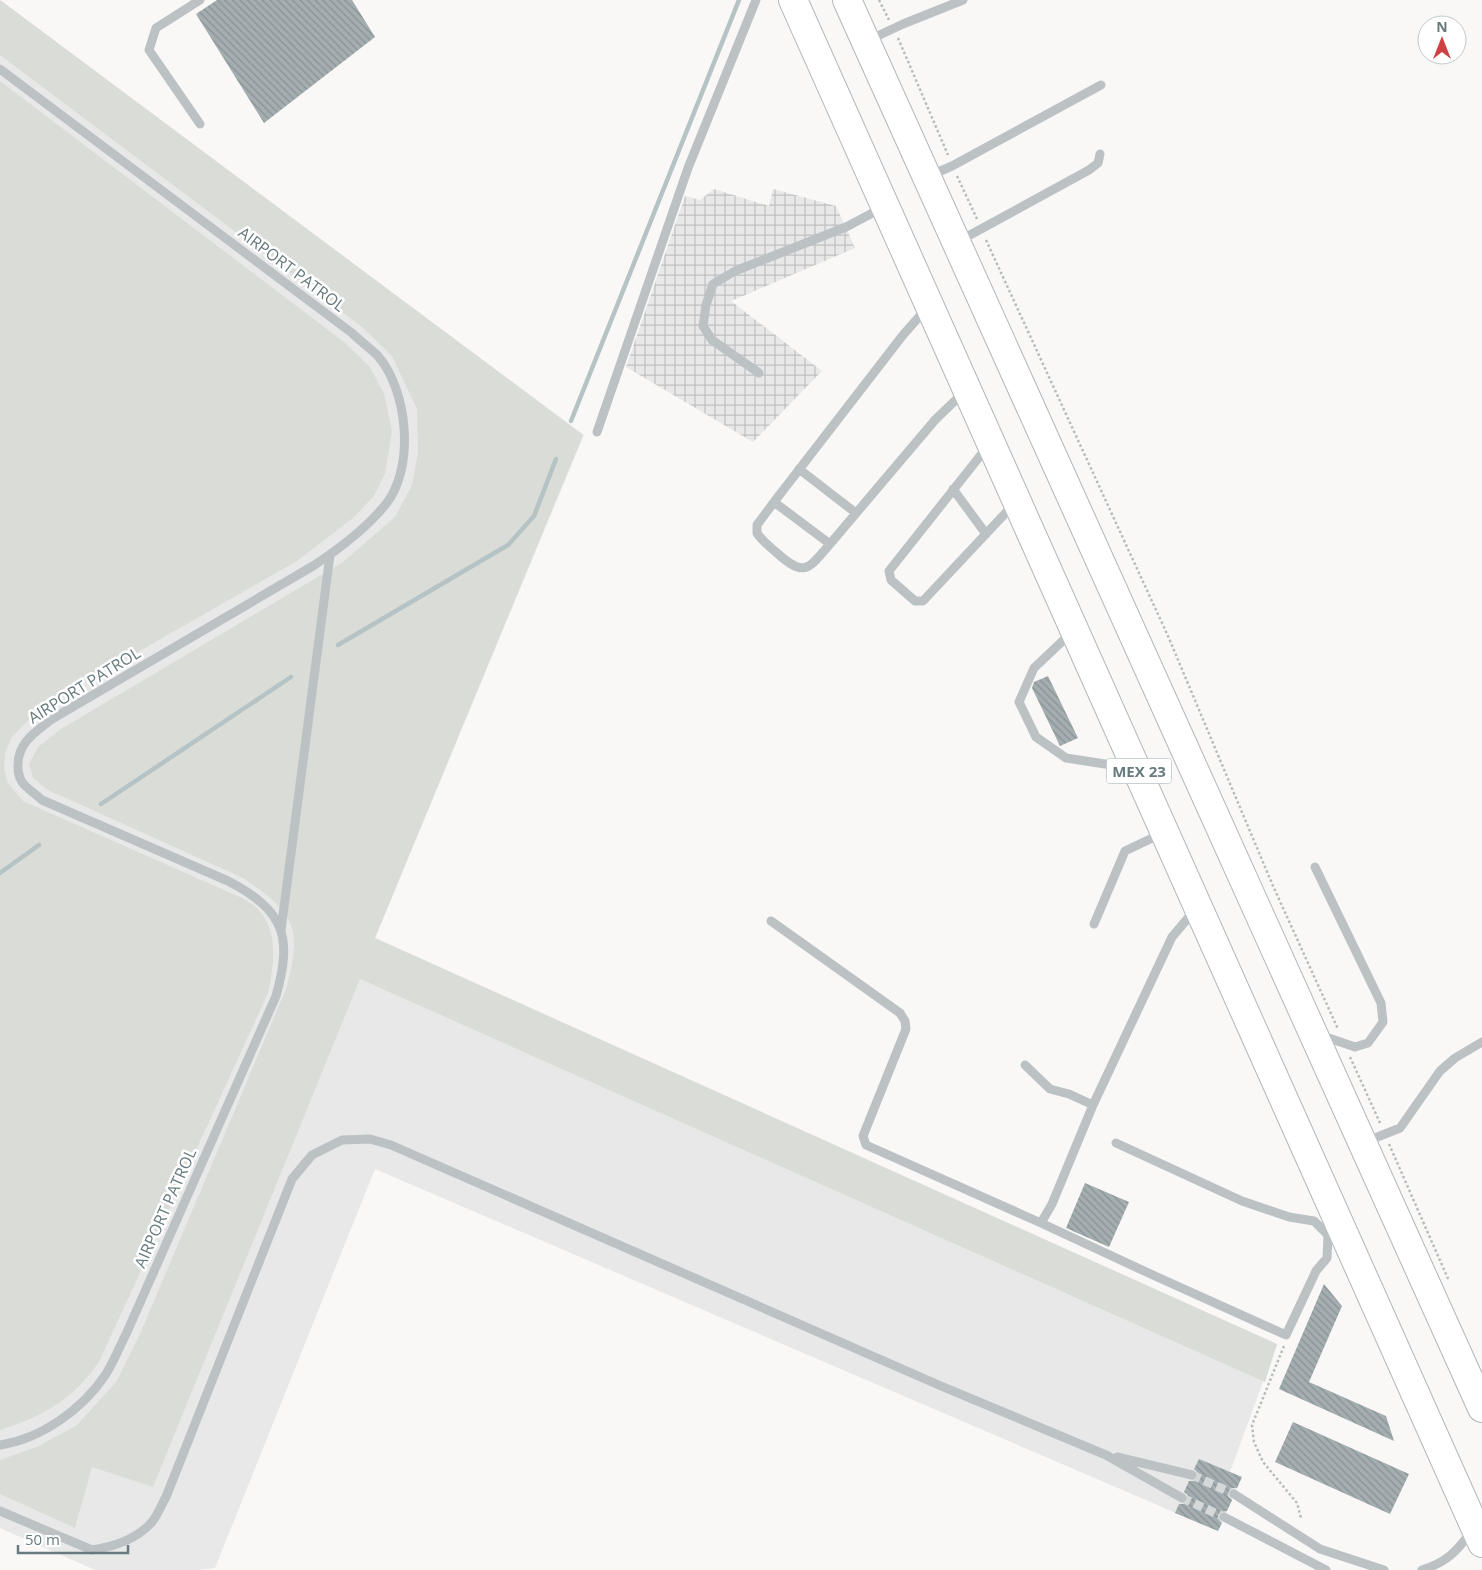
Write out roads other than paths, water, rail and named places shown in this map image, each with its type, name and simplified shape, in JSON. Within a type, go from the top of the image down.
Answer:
[{"type":"highway","name":"MEX 23","points":[[793,0],[1166,832],[1335,1232],[1479,1535]]},
{"type":"highway","name":"MEX 23","points":[[847,0],[1312,1032],[1374,1139],[1482,1408]]},
{"type":"street","points":[[200,0],[156,28],[149,50],[200,124]]},
{"type":"street","points":[[597,432],[688,168],[756,0]]},
{"type":"street","points":[[867,41],[963,0]]},
{"type":"street","name":"AIRPORT PATROL","points":[[0,69],[352,333],[378,356],[392,380],[401,405],[406,431],[398,481],[387,503],[364,527],[330,555],[52,719],[32,734],[21,748],[18,759],[18,772],[22,782],[42,800],[228,881],[247,891],[260,901],[273,914],[281,930],[284,945],[284,962],[276,996],[127,1332],[106,1374],[84,1400],[61,1419],[33,1435],[0,1445]]},
{"type":"street","points":[[927,177],[952,166],[1101,85]]},
{"type":"street","points":[[956,243],[1089,170],[1098,163],[1100,154]]},
{"type":"street","points":[[759,373],[712,340],[703,326],[706,306],[713,284],[735,271],[846,228],[885,206]]},
{"type":"street","points":[[930,305],[903,335],[799,469],[757,525],[757,533],[791,565],[801,568],[811,566],[935,420],[967,388]]},
{"type":"street","points":[[991,442],[889,571],[891,580],[915,601],[923,601],[1017,500]]},
{"type":"street","points":[[799,469],[856,514]]},
{"type":"street","points":[[953,489],[986,534]]},
{"type":"street","points":[[774,502],[830,544]]},
{"type":"street","name":"AIRPORT PATROL","points":[[281,930],[330,555]]},
{"type":"street","points":[[1075,630],[1034,668],[1019,702],[1036,737],[1066,758],[1138,769]]},
{"type":"street","points":[[1094,924],[1125,851],[1166,832]]},
{"type":"street","points":[[1312,1032],[1355,1047],[1368,1043],[1382,1022],[1381,1003],[1315,867]]},
{"type":"street","points":[[1041,1223],[1052,1204],[1094,1105],[1172,937],[1198,906]]},
{"type":"street","points":[[772,921],[900,1013],[905,1021],[906,1029],[863,1136],[866,1146],[1041,1223],[1286,1335],[1316,1271],[1327,1258],[1335,1232],[1314,1220],[1289,1217],[1242,1201],[1116,1143]]},
{"type":"street","points":[[1374,1139],[1400,1128],[1440,1071],[1455,1058],[1482,1042]]},
{"type":"street","points":[[1025,1064],[1050,1089],[1069,1094],[1094,1105]]},
{"type":"street","points":[[0,1511],[92,1550],[107,1548],[131,1538],[150,1524],[166,1497],[292,1179],[312,1155],[342,1140],[370,1139],[391,1145],[932,1382],[1106,1455],[1182,1498]]},
{"type":"street","points":[[1106,1455],[1192,1474]]},
{"type":"street","points":[[1234,1494],[1320,1549],[1384,1570]]},
{"type":"street","points":[[1224,1517],[1326,1570]]},
{"type":"street","points":[[1422,1570],[1439,1564],[1479,1535]]},
{"type":"waterway","points":[[571,421],[739,0]]},
{"type":"waterway","points":[[338,645],[508,545],[534,516],[556,459]]},
{"type":"waterway","points":[[101,804],[291,677]]},
{"type":"waterway","points":[[0,873],[39,845]]},
{"type":"tunnel","points":[[1192,1475],[1234,1494]]},
{"type":"tunnel","points":[[1182,1498],[1224,1517]]}]
